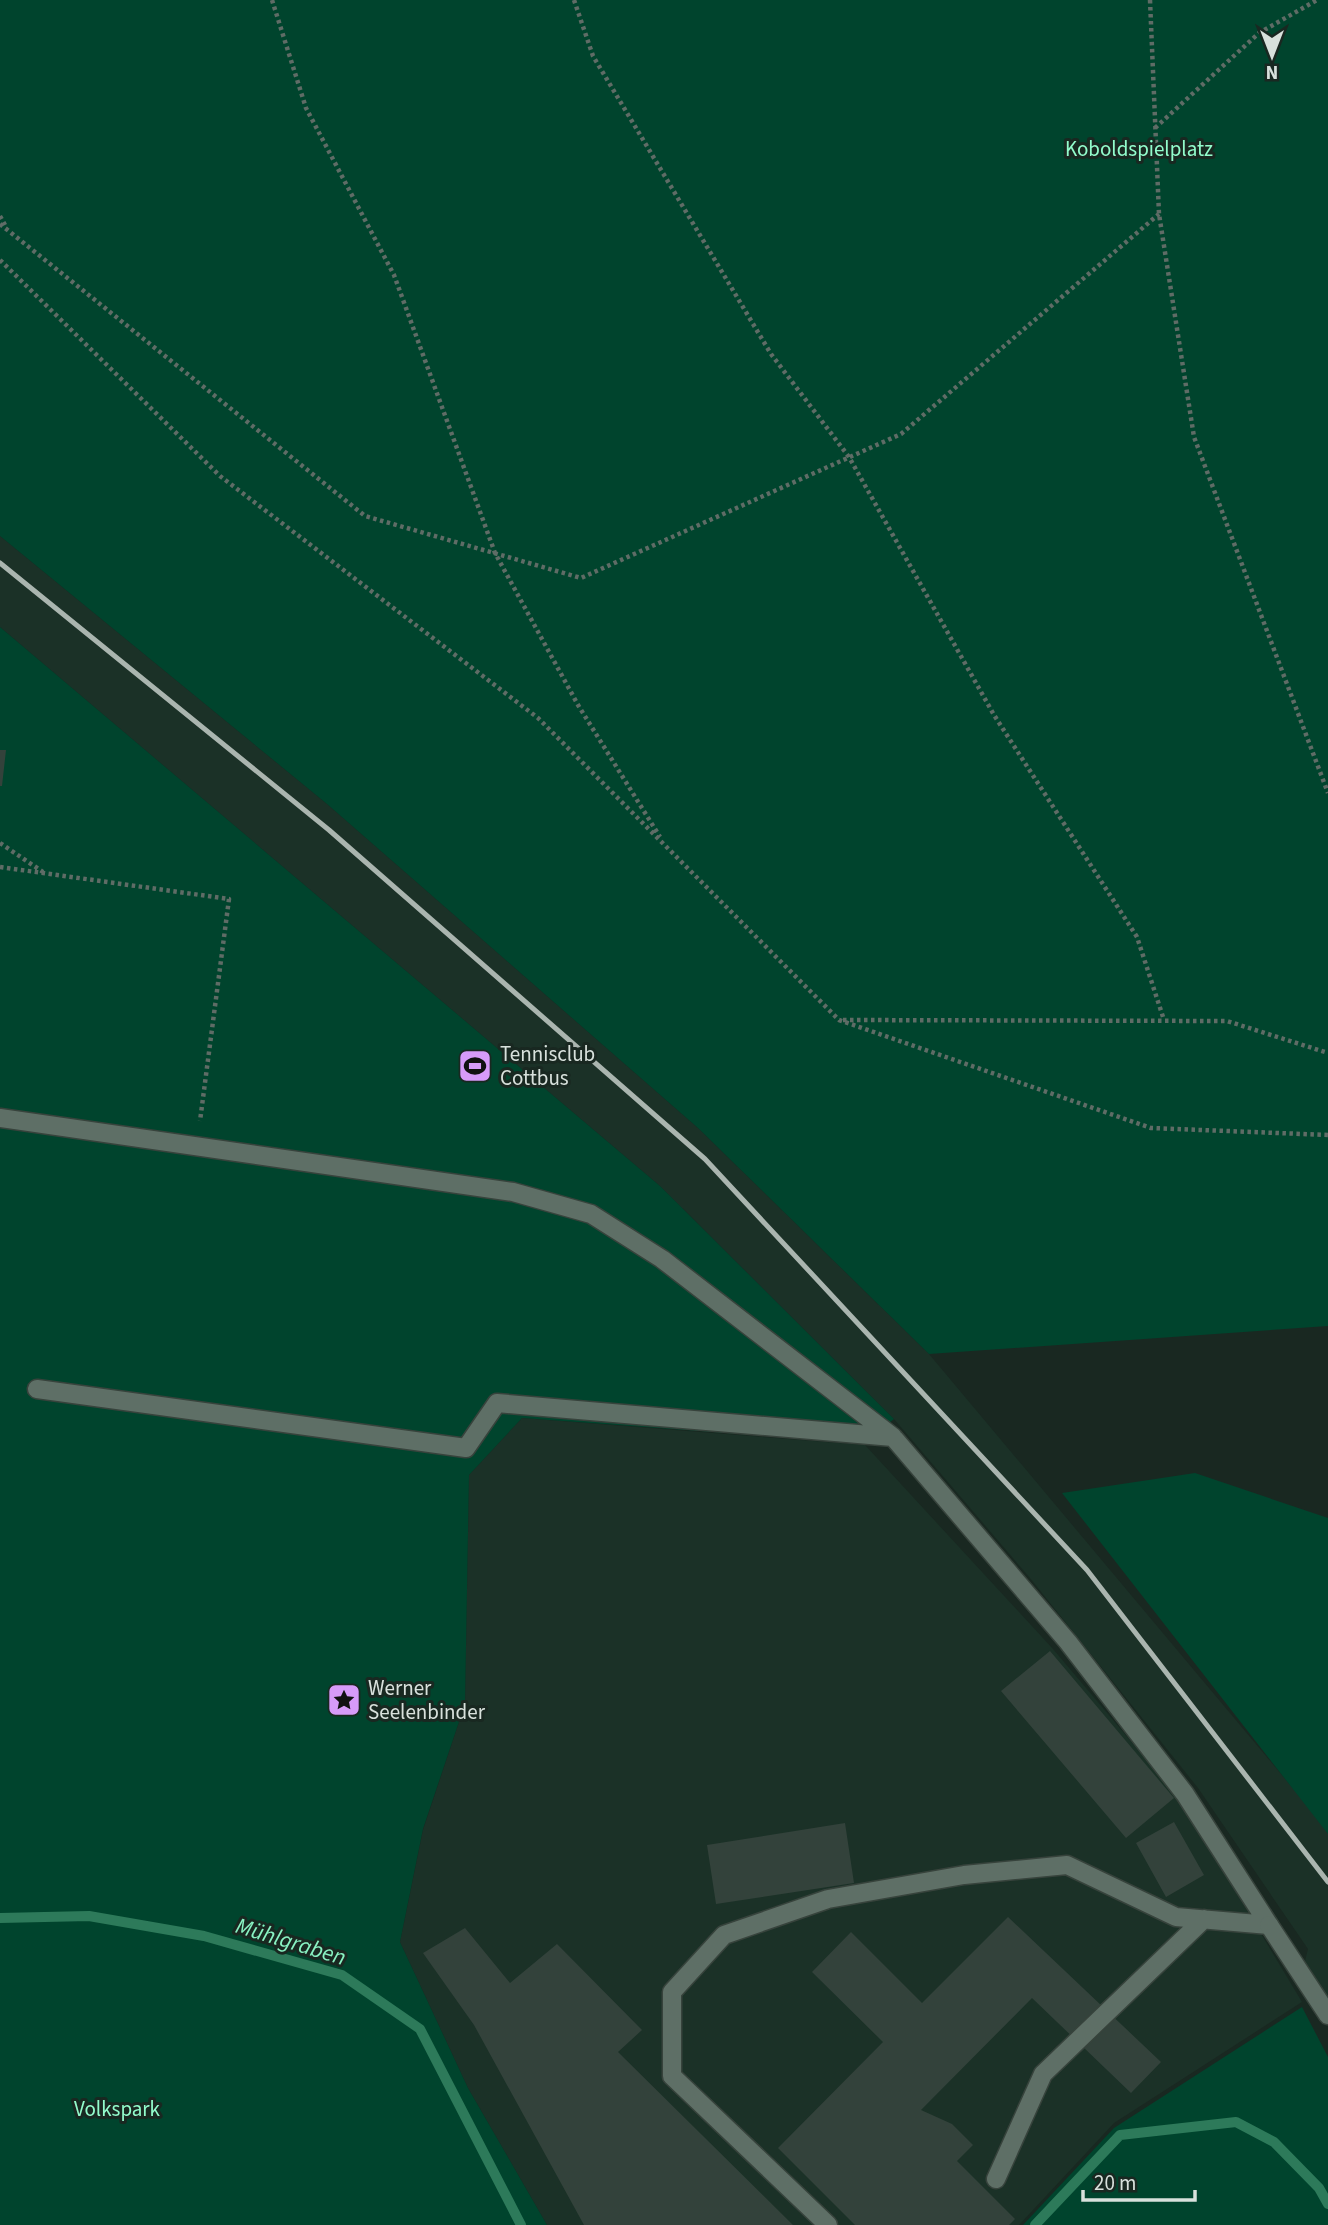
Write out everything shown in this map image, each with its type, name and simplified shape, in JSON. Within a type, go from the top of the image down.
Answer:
[{"type":"street","points":[[0,1118],[513,1192],[591,1214],[662,1259],[893,1437],[1085,1664],[1185,1794],[1328,2015]]},
{"type":"street","points":[[37,1390],[466,1448],[497,1403],[893,1437]]},
{"type":"street","points":[[828,2225],[672,2076],[672,1992],[724,1935],[828,1899],[964,1875],[1067,1865],[1176,1917],[1269,1925]]},
{"type":"street","points":[[996,2179],[1044,2074],[1204,1919]]},
{"type":"path","points":[[272,0],[306,108],[394,275],[495,553],[578,705],[665,846]]},
{"type":"path","points":[[574,0],[593,56],[764,342],[849,457],[994,715],[1137,937],[1164,1020]]},
{"type":"path","points":[[1150,0],[1159,214],[1194,437],[1328,793]]},
{"type":"path","points":[[1155,128],[1259,33],[1317,0]]},
{"type":"path","points":[[0,216],[3,225],[365,516],[581,578],[901,434],[1159,214]]},
{"type":"path","points":[[0,260],[219,476],[538,718],[839,1020],[1151,1128],[1328,1135]]},
{"type":"path","points":[[0,843],[44,873]]},
{"type":"path","points":[[0,867],[229,899],[197,1146]]},
{"type":"path","points":[[839,1020],[1227,1021],[1328,1053]]},
{"type":"shaded area","points":[[0,536],[327,804],[698,1128],[929,1354],[1328,1830],[1328,1999],[1305,1961],[1308,1949],[1198,1788],[1030,1578],[894,1419],[660,1186],[0,627]]},
{"type":"shaded area","points":[[522,1418],[865,1445],[1053,1649],[1180,1799],[1302,2002],[1114,2123],[1019,2225],[547,2225],[468,2088],[400,1942],[423,1830],[465,1704],[469,1475]]},
{"type":"green space","name":"Koboldspielplatz","points":[[0,0],[1328,0],[1328,1326],[929,1354],[698,1128],[327,804],[0,536]]},
{"type":"green space","name":"Volkspark","points":[[0,627],[660,1186],[894,1419],[864,1443],[522,1418],[469,1475],[465,1704],[423,1829],[400,1942],[468,2088],[547,2225],[0,2225]]},
{"type":"green space","points":[[1195,1473],[1328,1518],[1328,1834],[1062,1493]]},
{"type":"green space","points":[[1302,2007],[1328,2057],[1328,2225],[1023,2225],[1114,2128]]},
{"type":"building","points":[[0,750],[6,750],[2,786],[0,786]]},
{"type":"building","points":[[1050,1651],[1174,1798],[1126,1838],[1001,1691]]},
{"type":"building","points":[[1174,1822],[1204,1875],[1166,1897],[1136,1843]]},
{"type":"building","points":[[845,1823],[854,1883],[716,1904],[707,1845]]},
{"type":"building","points":[[1008,1917],[1161,2062],[1131,2093],[1032,1998],[921,2110],[952,2124],[973,2145],[957,2161],[1015,2219],[1009,2225],[855,2225],[778,2148],[883,2042],[812,1972],[851,1932],[922,2003]]},
{"type":"building","points":[[465,1928],[510,1983],[557,1944],[642,2030],[618,2052],[793,2225],[584,2225],[474,2025],[423,1953]]},
{"type":"waterway","name":"Mühlgraben","points":[[0,1918],[89,1916],[204,1936],[342,1975],[420,2029],[521,2225]]},
{"type":"waterway","name":"Mühlgraben","points":[[1035,2225],[1120,2135],[1236,2122],[1274,2142],[1319,2188],[1328,2204]]},
{"type":"railway","points":[[0,563],[329,830],[705,1159],[1087,1570],[1328,1882]]},
{"type":"place","name":"Tennisclub Cottbus","points":[[475,1066]]},
{"type":"place","name":"Werner Seelenbinder","points":[[344,1700]]}]
